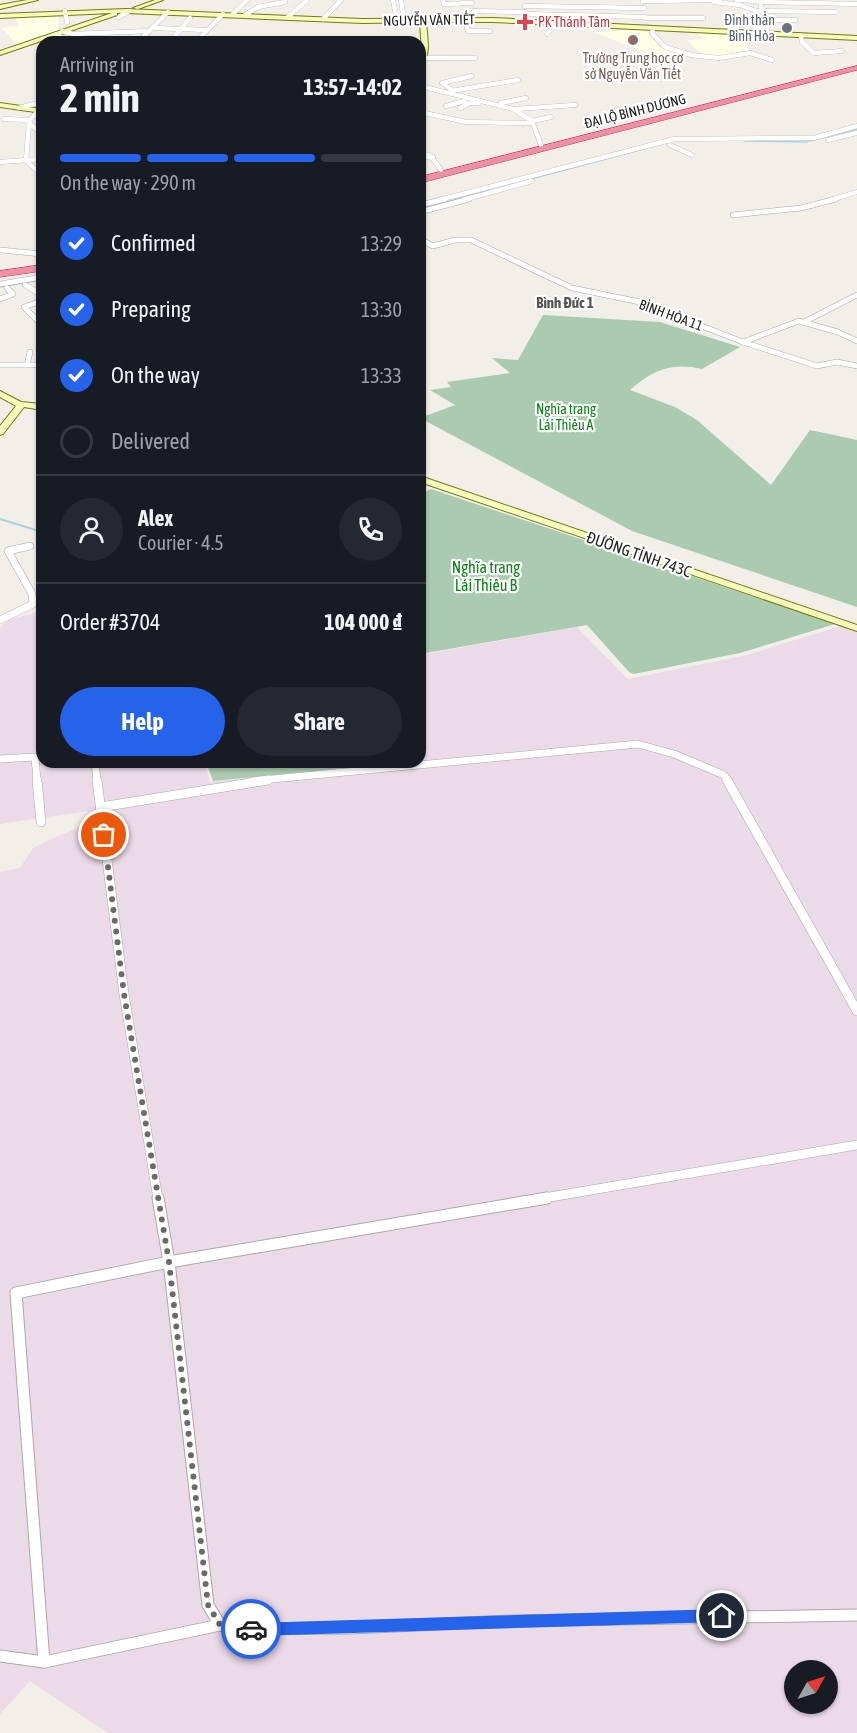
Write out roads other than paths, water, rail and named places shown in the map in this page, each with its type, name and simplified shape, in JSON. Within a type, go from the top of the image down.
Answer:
[{"type":"highway","name":"ĐẠI LỘ BÌNH DƯƠNG","points":[[426,175],[857,66]]},
{"type":"highway","name":"ĐẠI LỘ BÌNH DƯƠNG","points":[[426,178],[541,145],[811,78]]},
{"type":"highway","points":[[0,276],[36,268]]},
{"type":"highway","points":[[0,276],[36,273]]},
{"type":"street","points":[[0,7],[35,0]]},
{"type":"street","points":[[50,36],[160,0]]},
{"type":"street","points":[[233,14],[247,0]]},
{"type":"street","points":[[288,17],[307,0]]},
{"type":"street","points":[[323,19],[341,0]]},
{"type":"street","points":[[393,0],[396,15],[400,18],[403,14],[401,0]]},
{"type":"street","points":[[521,22],[525,13],[526,0]]},
{"type":"street","points":[[772,60],[750,53],[719,58],[675,51],[663,45],[652,33],[646,18],[643,0],[857,4]]},
{"type":"street","points":[[759,1],[768,34]]},
{"type":"street","points":[[444,4],[471,2],[475,19]]},
{"type":"street","points":[[245,15],[254,9],[274,3],[283,4]]},
{"type":"street","points":[[715,4],[738,4],[762,11],[836,12]]},
{"type":"street","points":[[394,6],[402,6]]},
{"type":"street","points":[[525,6],[644,8]]},
{"type":"street","points":[[65,11],[67,22]]},
{"type":"street","name":"NGUYỄN VĂN TIẾT","points":[[0,16],[65,11],[128,11],[323,19],[475,19],[554,25],[650,28],[670,26],[857,38]]},
{"type":"street","points":[[119,17],[128,11]]},
{"type":"street","points":[[474,11],[704,18]]},
{"type":"street","points":[[144,36],[168,12]]},
{"type":"street","points":[[202,36],[224,14]]},
{"type":"street","points":[[583,26],[584,16]]},
{"type":"street","points":[[175,36],[190,18]]},
{"type":"street","points":[[465,19],[468,31],[490,32]]},
{"type":"street","points":[[423,20],[426,36]]},
{"type":"street","points":[[764,20],[795,20]]},
{"type":"street","points":[[547,34],[554,25]]},
{"type":"street","points":[[59,33],[207,30]]},
{"type":"street","points":[[59,33],[62,36]]},
{"type":"street","points":[[801,36],[802,42],[813,53],[842,51]]},
{"type":"street","points":[[0,53],[36,41]]},
{"type":"street","points":[[0,48],[8,50]]},
{"type":"street","points":[[426,58],[475,58]]},
{"type":"street","points":[[468,102],[442,83],[472,76]]},
{"type":"street","points":[[452,92],[518,80]]},
{"type":"street","points":[[426,87],[513,109],[574,105]]},
{"type":"street","points":[[493,104],[526,98]]},
{"type":"street","points":[[460,108],[468,102]]},
{"type":"street","points":[[439,105],[449,107],[468,102],[485,102]]},
{"type":"street","points":[[19,108],[36,104]]},
{"type":"street","points":[[1,106],[36,110]]},
{"type":"street","points":[[513,109],[532,122],[541,145]]},
{"type":"street","points":[[426,112],[466,122],[532,122],[551,117]]},
{"type":"street","points":[[26,160],[30,123],[36,116]]},
{"type":"street","points":[[4,119],[36,123]]},
{"type":"street","points":[[30,123],[36,128]]},
{"type":"street","points":[[426,204],[674,139],[814,138],[857,126]]},
{"type":"street","points":[[426,210],[670,145],[694,141],[810,143],[857,133]]},
{"type":"street","points":[[670,145],[692,155]]},
{"type":"street","points":[[426,157],[441,172]]},
{"type":"street","points":[[0,162],[36,159]]},
{"type":"street","points":[[26,160],[35,168]]},
{"type":"street","points":[[733,215],[763,208],[775,211],[793,209],[857,192]]},
{"type":"street","name":"BÌNH HÒA 11","points":[[426,242],[433,246],[463,239],[477,242],[572,288],[640,302],[743,342],[817,366],[837,362],[857,366]]},
{"type":"street","points":[[0,250],[36,252]]},
{"type":"street","points":[[0,284],[36,278]]},
{"type":"street","points":[[3,289],[36,283]]},
{"type":"street","points":[[25,285],[36,291]]},
{"type":"street","points":[[0,299],[13,294],[3,289]]},
{"type":"street","points":[[804,322],[857,295]]},
{"type":"street","points":[[36,304],[24,308],[36,319]]},
{"type":"street","points":[[743,342],[799,321],[838,332],[857,341]]},
{"type":"street","points":[[27,365],[30,352]]},
{"type":"street","points":[[0,365],[36,365]]},
{"type":"street","points":[[0,394],[19,407],[36,407]]},
{"type":"street","points":[[0,402],[36,411]]},
{"type":"street","points":[[0,432],[19,407]]},
{"type":"street","name":"ĐƯỜNG TỈNH 743C","points":[[426,479],[857,623]]},
{"type":"street","points":[[0,545],[8,551],[33,598],[33,604],[1,621]]},
{"type":"street","points":[[8,551],[30,546]]},
{"type":"street","name":"ĐƯỜNG TỈNH 743C","points":[[706,574],[857,628]]},
{"type":"street","points":[[426,766],[638,744],[674,754],[724,775],[857,1011]]},
{"type":"street","points":[[0,759],[35,757],[36,768]]},
{"type":"street","points":[[36,768],[41,822]]},
{"type":"street","points":[[96,768],[124,994],[169,1262],[208,1605],[220,1625]]},
{"type":"street","points":[[101,807],[255,781],[407,768]]},
{"type":"street","points":[[44,1662],[16,1293],[169,1262],[857,1145]]},
{"type":"street","points":[[0,1656],[44,1662],[220,1625],[239,1629],[349,1628],[512,1621],[857,1615]]},
{"type":"waterway","points":[[744,141],[805,142],[857,129]]},
{"type":"waterway","points":[[531,179],[647,148]]},
{"type":"waterway","points":[[426,207],[490,190]]},
{"type":"waterway","points":[[0,287],[36,281]]},
{"type":"waterway","points":[[0,519],[36,530]]},
{"type":"place","name":"PK Thánh Tâm","points":[[525,22]]},
{"type":"place","name":"Đình thần Bình Hòa","points":[[787,28]]},
{"type":"place","name":"Trường Trung học cơ sở Nguyễn Văn Tiết","points":[[633,40]]},
{"type":"district","name":"Bình Đức 1","points":[[565,303]]},
{"type":"park label","name":"Nghĩa trang Lái Thiêu A","points":[[566,418]]},
{"type":"park label","name":"Nghĩa trang Lái Thiêu B","points":[[486,576]]}]
